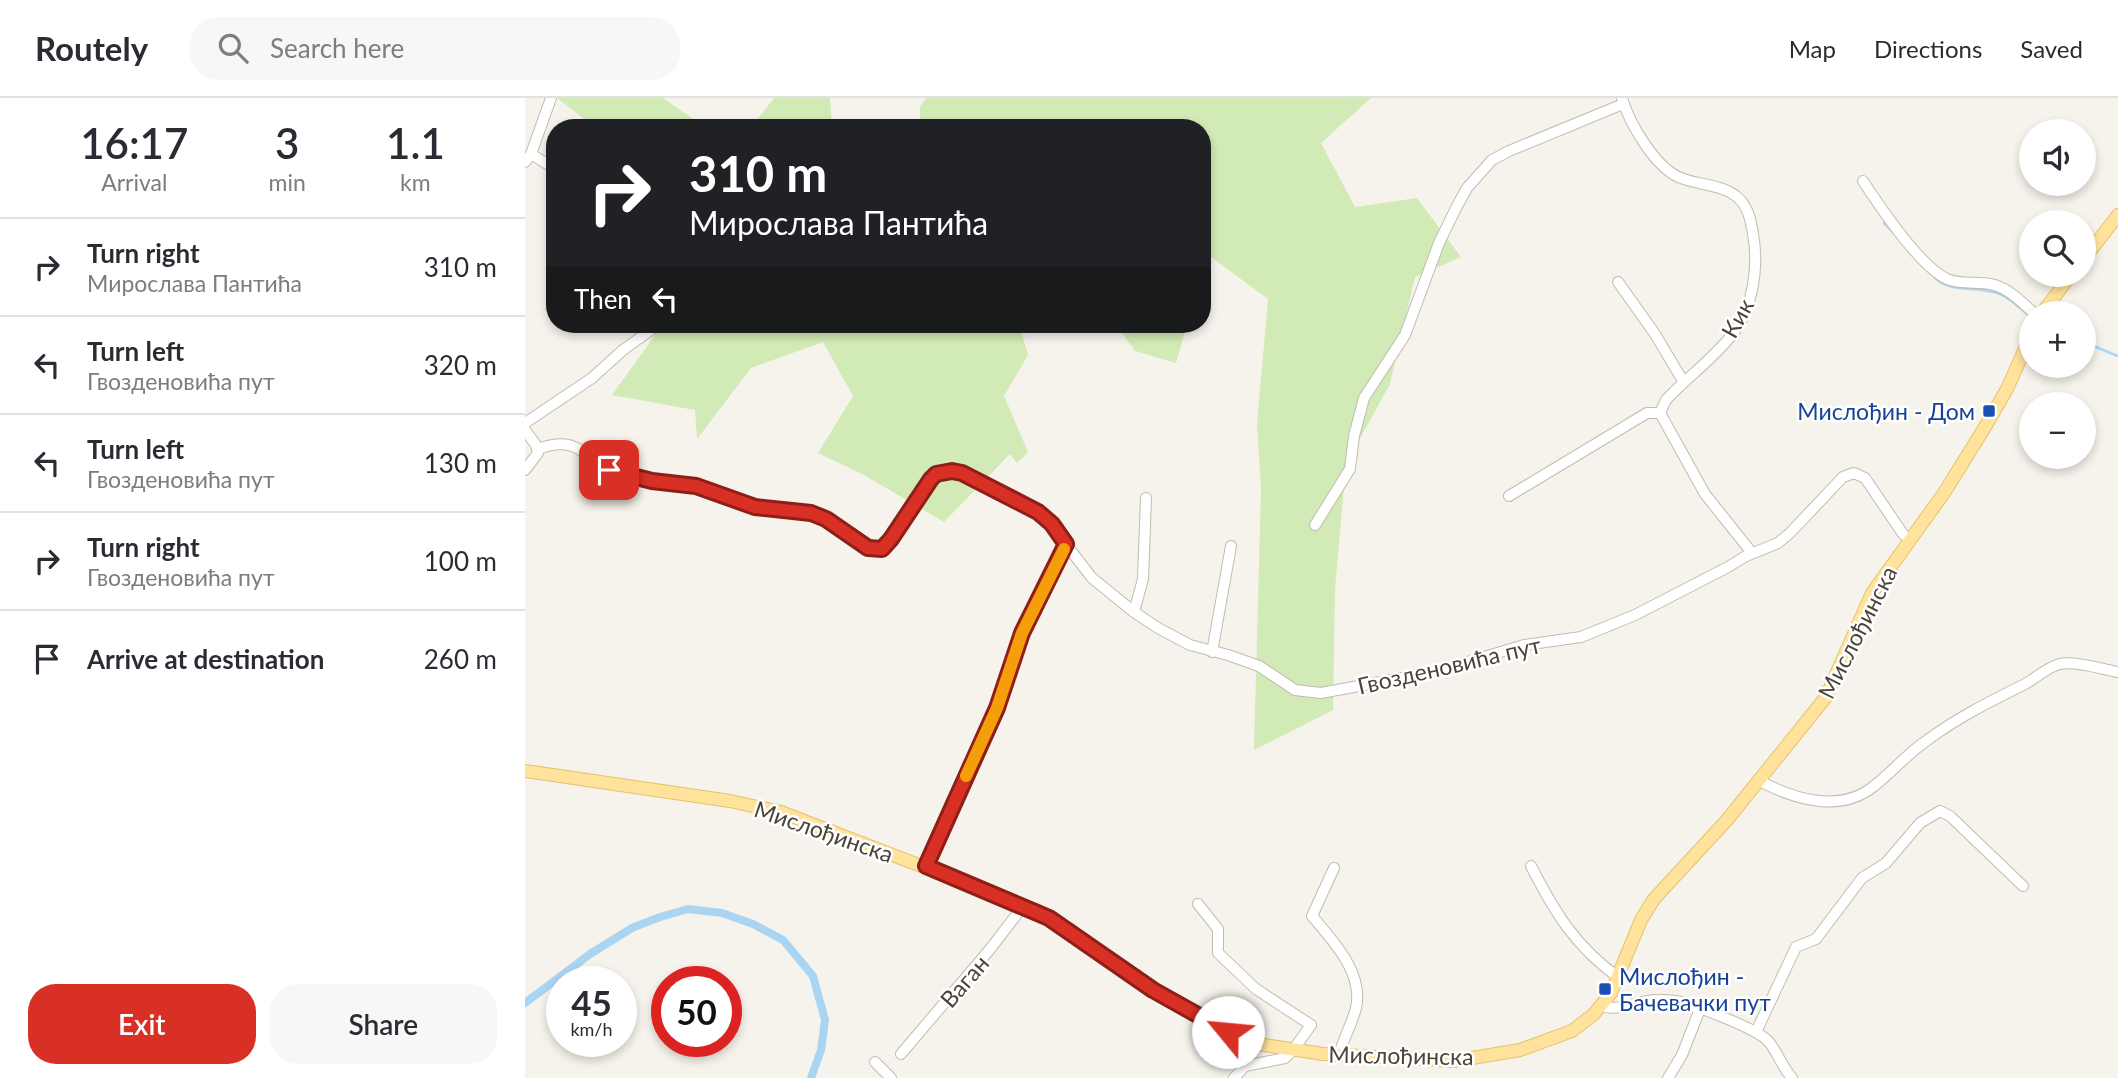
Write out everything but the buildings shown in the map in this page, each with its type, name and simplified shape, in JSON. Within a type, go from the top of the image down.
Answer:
[{"type":"main road","points":[[2096,243],[2118,215]]},
{"type":"main road","points":[[2051,301],[2062,287]]},
{"type":"main road","name":"Мислођинска","points":[[525,771],[770,809],[926,866],[1024,905],[1059,923],[1187,1010],[1244,1039],[1293,1050],[1339,1055],[1454,1060],[1520,1051],[1573,1031],[1601,1006],[1619,978],[1639,925],[1651,904],[1727,820],[1826,697],[1872,593],[1944,493],[1995,411],[2019,360]]},
{"type":"street","points":[[546,165],[528,158],[551,98]]},
{"type":"street","points":[[1315,525],[1350,468],[1354,436],[1364,398],[1405,335],[1439,243],[1467,188],[1492,160],[1509,150],[1623,101]]},
{"type":"street","name":"Кик","points":[[1623,101],[1647,146],[1663,167],[1678,177],[1711,185],[1737,197],[1750,216],[1755,242],[1752,290],[1731,336],[1683,381],[1666,400],[1660,413]]},
{"type":"street","points":[[1863,181],[1906,239],[1931,267],[1955,281],[1998,286],[2020,301]]},
{"type":"street","points":[[1618,282],[1655,334],[1683,381]]},
{"type":"street","points":[[525,423],[592,377],[646,333]]},
{"type":"street","points":[[1509,496],[1647,413],[1660,413],[1705,494],[1752,553]]},
{"type":"street","points":[[525,430],[538,449],[537,455],[525,470]]},
{"type":"street","name":"Гвозденовића пут","points":[[538,449],[555,443],[569,444],[609,470],[622,474],[652,481],[696,486],[755,507],[811,513],[826,519],[868,548],[878,550],[891,539],[936,474],[952,471],[962,473],[1038,512],[1052,524],[1092,578],[1134,612],[1190,645],[1259,666],[1295,691],[1304,693],[1321,693],[1421,675],[1524,645],[1581,637],[1597,632],[1635,615],[1752,553],[1778,543],[1840,480],[1854,472],[1865,478],[1909,539]]},
{"type":"street","points":[[1134,612],[1143,579],[1146,498]]},
{"type":"street","points":[[926,866],[997,708],[1022,633],[1066,544]]},
{"type":"street","points":[[1212,652],[1231,546]]},
{"type":"street","points":[[1758,780],[1808,800],[1826,803],[1857,796],[1871,789],[1920,745],[1967,712],[2027,684],[2058,664],[2069,663],[2118,672]]},
{"type":"street","points":[[1756,1032],[1796,947],[1816,939],[1862,878],[1885,863],[1908,835],[1930,815],[1940,811],[1950,816],[2023,886]]},
{"type":"street","points":[[1531,866],[1555,913],[1574,938],[1619,978]]},
{"type":"street","points":[[1334,868],[1312,916],[1333,942],[1358,985],[1356,1010],[1339,1055]]},
{"type":"street","points":[[1198,904],[1218,929],[1218,953],[1256,989],[1311,1025],[1285,1058],[1245,1066],[1234,1078]]},
{"type":"street","name":"Ваган","points":[[901,1054],[992,948],[1024,905]]},
{"type":"street","points":[[1601,1006],[1613,1008],[1661,1000],[1677,1001],[1700,1009],[1756,1032],[1767,1040],[1792,1078]]},
{"type":"street","points":[[1668,1078],[1682,1055],[1700,1009]]},
{"type":"street","points":[[875,1062],[891,1078]]},
{"type":"green space","points":[[557,98],[663,98],[693,119],[584,119]]},
{"type":"green space","points":[[774,98],[830,98],[831,119],[758,119]]},
{"type":"green space","points":[[926,98],[1371,98],[1321,143],[1355,207],[1417,198],[1461,257],[1415,277],[1390,384],[1346,464],[1335,589],[1333,710],[1254,750],[1261,489],[1257,424],[1268,299],[1211,257],[1211,119],[920,119],[920,107]]},
{"type":"green space","points":[[657,333],[1022,333],[1028,355],[1004,396],[1028,452],[1017,463],[1010,454],[944,522],[864,475],[818,453],[853,396],[823,342],[751,368],[697,439],[695,410],[612,395]]},
{"type":"green space","points":[[1122,333],[1184,333],[1176,363],[1135,351]]},
{"type":"waterway","points":[[1884,223],[1894,233]]},
{"type":"waterway","points":[[1934,277],[1949,286],[2002,295],[2019,307]]},
{"type":"waterway","points":[[2096,347],[2118,356]]},
{"type":"waterway","points":[[525,1003],[590,954],[632,928],[688,909],[722,913],[753,924],[783,940],[813,976],[825,1020],[821,1050],[811,1078]]},
{"type":"slow traffic","points":[[966,776],[997,708],[1022,633],[1064,549]]},
{"type":"place","name":"Мислођин - Дом","points":[[1989,411]]},
{"type":"place","name":"Мислођин - Бачевачки пут","points":[[1605,989]]},
{"type":"route","points":[[609,470],[652,481],[690,484],[755,507],[811,513],[826,519],[868,548],[878,550],[891,539],[925,485],[936,474],[945,472],[962,473],[1045,517],[1066,544],[1022,633],[997,708],[926,866],[1049,918],[1153,990],[1228,1032]]}]
